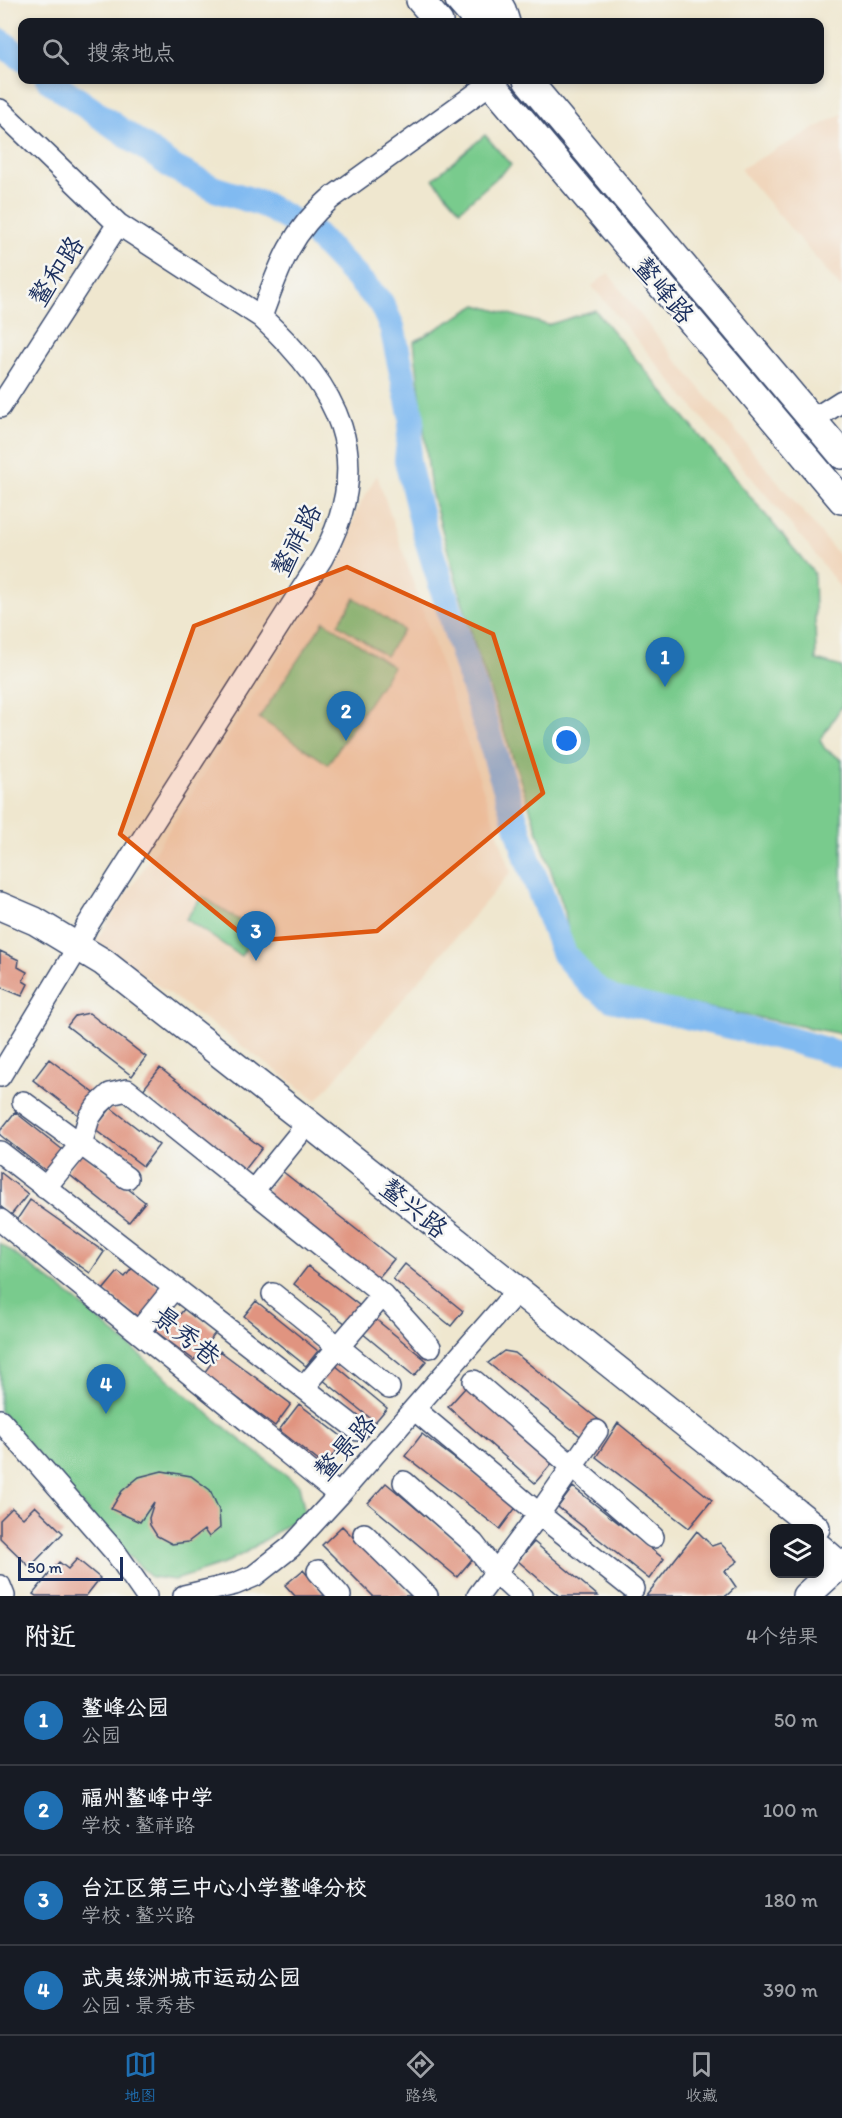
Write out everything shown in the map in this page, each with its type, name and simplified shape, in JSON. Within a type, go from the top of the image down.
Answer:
[{"type":"highway","points":[[477,0],[488,18]]},
{"type":"main road","points":[[420,0],[436,18]]},
{"type":"main road","points":[[459,0],[475,18]]},
{"type":"main road","name":"鳌峰路","points":[[492,84],[842,500]]},
{"type":"main road","name":"鳌峰路","points":[[530,84],[842,456]]},
{"type":"main road","name":"鳌兴路","points":[[0,906],[35,921],[74,953]]},
{"type":"main road","name":"鳌兴路","points":[[0,921],[74,953],[103,962],[790,1524]]},
{"type":"main road","name":"鳌兴路","points":[[513,1296],[811,1524]]},
{"type":"main road","points":[[824,1540],[838,1564],[834,1596]]},
{"type":"main road","points":[[806,1596],[838,1564]]},
{"type":"street","points":[[500,0],[508,18]]},
{"type":"street","points":[[261,317],[281,262],[292,241],[309,218],[330,199],[485,84]]},
{"type":"street","name":"鳌祥路","points":[[0,110],[118,224],[261,317],[288,342],[314,373],[338,414],[345,441],[348,468],[346,494],[340,519],[322,558],[87,926],[74,953],[0,1076]]},
{"type":"street","name":"鳌和路","points":[[0,407],[118,224]]},
{"type":"street","points":[[812,420],[842,401]]},
{"type":"street","points":[[45,1188],[81,1144],[89,1118],[98,1105],[110,1094],[127,1090],[383,1295],[430,1347]]},
{"type":"street","points":[[23,1102],[127,1178]]},
{"type":"street","points":[[253,1191],[304,1127]]},
{"type":"street","points":[[0,1152],[358,1430]]},
{"type":"street","name":"景秀巷","points":[[0,1220],[339,1495]]},
{"type":"street","points":[[139,1331],[174,1288]]},
{"type":"street","points":[[273,1294],[389,1388]]},
{"type":"street","points":[[304,1387],[383,1295]]},
{"type":"street","name":"鳌景路","points":[[184,1596],[235,1584],[254,1576],[291,1547],[513,1296]]},
{"type":"street","points":[[474,1382],[652,1537]]},
{"type":"street","points":[[414,1409],[633,1589]]},
{"type":"street","points":[[0,1420],[116,1553],[146,1596]]},
{"type":"street","points":[[478,1596],[597,1431]]},
{"type":"street","points":[[404,1482],[473,1543],[496,1573],[521,1596]]},
{"type":"street","points":[[364,1534],[427,1596]]},
{"type":"street","points":[[318,1571],[339,1596]]},
{"type":"street","points":[[0,1586],[4,1596]]},
{"type":"highlighted area","points":[[347,567],[493,634],[543,793],[377,931],[250,941],[120,834],[194,626]]},
{"type":"shaded area","points":[[842,114],[842,289],[740,169]]},
{"type":"shaded area","points":[[608,273],[660,340],[842,559],[842,590],[811,549],[592,286]]},
{"type":"shaded area","points":[[377,475],[511,872],[317,1100],[96,941],[176,819],[344,552],[357,509]]},
{"type":"green space","points":[[485,135],[511,165],[460,210],[433,179]]},
{"type":"green space","points":[[477,305],[548,325],[595,310],[814,573],[816,660],[842,667],[842,706],[820,740],[825,749],[842,760],[842,1034],[617,990],[587,967],[574,948],[565,912],[475,646],[431,491],[414,342]]},
{"type":"green space","points":[[355,598],[403,630],[386,656],[338,624]]},
{"type":"green space","points":[[324,621],[393,667],[328,764],[259,718]]},
{"type":"green space","points":[[202,896],[257,932],[241,956],[186,919]]},
{"type":"green space","points":[[0,1243],[72,1297],[234,1435],[299,1485],[305,1513],[224,1564],[175,1580],[151,1577],[114,1542],[0,1411]]},
{"type":"building","points":[[0,951],[19,960],[18,967],[27,972],[23,981],[28,984],[22,996],[0,987]]},
{"type":"building","points":[[89,1013],[146,1057],[132,1076],[67,1026],[75,1016]]},
{"type":"building","points":[[49,1059],[98,1096],[81,1117],[33,1080]]},
{"type":"building","points":[[160,1068],[262,1148],[244,1171],[142,1091]]},
{"type":"building","points":[[111,1108],[159,1145],[143,1166],[94,1129]]},
{"type":"building","points":[[15,1112],[63,1150],[46,1171],[0,1135],[0,1131]]},
{"type":"building","points":[[81,1152],[145,1202],[129,1222],[66,1172]]},
{"type":"building","points":[[282,1171],[394,1259],[375,1282],[264,1195]]},
{"type":"building","points":[[0,1172],[28,1194],[11,1215],[0,1206]]},
{"type":"building","points":[[30,1200],[104,1252],[90,1273],[16,1221]]},
{"type":"building","points":[[405,1264],[463,1311],[451,1326],[393,1279]]},
{"type":"building","points":[[308,1266],[364,1309],[350,1327],[294,1284]]},
{"type":"building","points":[[133,1267],[164,1291],[142,1320],[103,1290],[118,1272],[125,1277]]},
{"type":"building","points":[[256,1301],[318,1351],[306,1366],[244,1316]]},
{"type":"building","points":[[185,1308],[216,1332],[194,1360],[155,1331],[170,1312],[177,1318]]},
{"type":"building","points":[[368,1313],[427,1361],[414,1376],[356,1328]]},
{"type":"building","points":[[220,1351],[291,1404],[275,1426],[204,1373]]},
{"type":"building","points":[[504,1351],[515,1353],[603,1423],[588,1442],[488,1363]]},
{"type":"building","points":[[329,1360],[387,1408],[375,1422],[317,1375]]},
{"type":"building","points":[[466,1387],[553,1462],[535,1483],[448,1407]]},
{"type":"building","points":[[299,1404],[345,1439],[325,1466],[279,1430]]},
{"type":"building","points":[[618,1423],[712,1500],[689,1528],[596,1457]]},
{"type":"building","points":[[422,1434],[517,1506],[500,1529],[405,1456]]},
{"type":"building","points":[[162,1471],[191,1476],[210,1490],[219,1510],[220,1528],[209,1537],[204,1530],[188,1542],[172,1544],[157,1536],[150,1525],[149,1518],[154,1502],[140,1522],[111,1509],[122,1491],[139,1477]]},
{"type":"building","points":[[386,1483],[474,1557],[457,1577],[368,1503]]},
{"type":"building","points":[[573,1487],[664,1559],[649,1579],[558,1507]]},
{"type":"building","points":[[35,1506],[63,1533],[30,1567],[0,1538],[0,1520],[12,1508],[23,1518]]},
{"type":"building","points":[[342,1526],[412,1596],[373,1596],[322,1545]]},
{"type":"building","points":[[697,1531],[712,1546],[720,1543],[738,1561],[725,1571],[736,1587],[726,1596],[646,1596]]},
{"type":"building","points":[[534,1542],[598,1596],[559,1596],[518,1561]]},
{"type":"building","points":[[77,1559],[100,1578],[86,1596],[36,1596],[33,1594],[59,1562],[68,1569]]},
{"type":"building","points":[[303,1570],[325,1596],[295,1596],[285,1585]]},
{"type":"waterway","points":[[0,41],[18,55]]},
{"type":"waterway","points":[[55,84],[174,168],[215,189],[263,204],[315,234],[381,303],[392,327],[412,418],[407,460],[425,533],[528,860],[564,954],[590,984],[612,999],[791,1040],[842,1055]]},
{"type":"place","name":"鳌峰公园","points":[[665,687]]},
{"type":"place","name":"福州鳌峰中学","points":[[346,741]]},
{"type":"place","name":"台江区第三中心小学鳌峰分校","points":[[256,961]]},
{"type":"place","name":"武夷绿洲城市运动公园","points":[[106,1414]]}]
